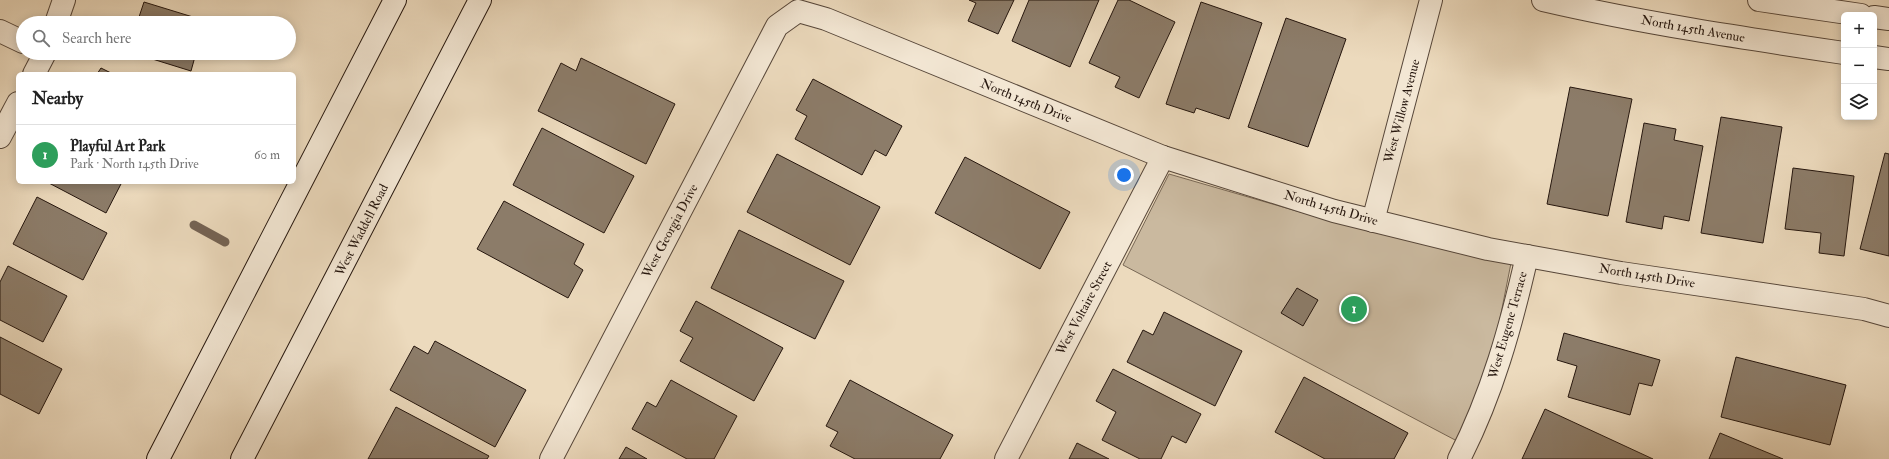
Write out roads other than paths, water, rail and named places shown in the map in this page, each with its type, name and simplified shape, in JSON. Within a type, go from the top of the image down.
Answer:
[{"type":"street","points":[[58,16],[64,0]]},
{"type":"street","points":[[158,459],[395,0]]},
{"type":"street","name":"West Waddell Road","points":[[242,459],[480,0]]},
{"type":"street","name":"West Willow Avenue","points":[[1373,221],[1431,0]]},
{"type":"street","name":"North 145th Avenue","points":[[1543,0],[1596,12],[1702,32],[1841,52]]},
{"type":"street","points":[[1759,0],[1841,12]]},
{"type":"street","name":"North 145th Drive","points":[[798,11],[826,19],[1163,157],[1373,221],[1488,249],[1621,273],[1864,309],[1889,316]]},
{"type":"street","name":"West Georgia Drive","points":[[551,459],[777,26],[798,11]]},
{"type":"street","points":[[1877,17],[1889,19]]},
{"type":"street","points":[[0,31],[16,39]]},
{"type":"street","points":[[1877,57],[1889,59]]},
{"type":"street","points":[[35,72],[41,60]]},
{"type":"street","points":[[0,137],[16,107]]},
{"type":"street","name":"West Voltaire Street","points":[[1006,459],[1163,157]]},
{"type":"street","name":"West Eugene Terrace","points":[[1458,459],[1491,386],[1501,356],[1527,256]]},
{"type":"waterway","points":[[194,225],[225,242]]},
{"type":"place","name":"Playful Art Park","points":[[1354,309]]}]
